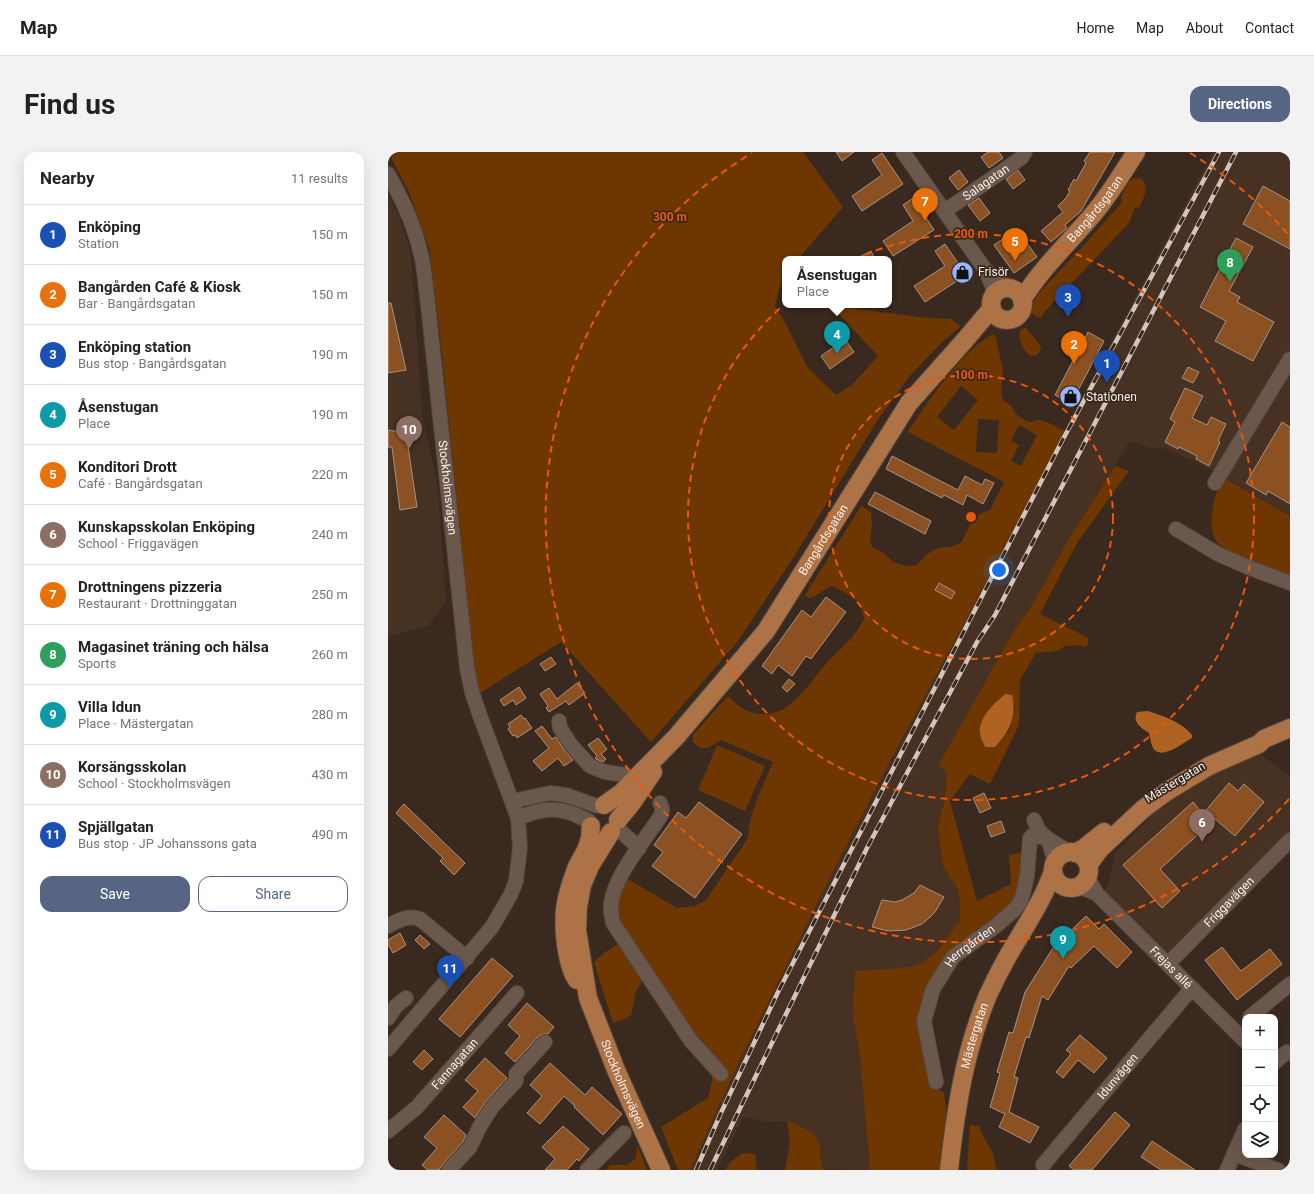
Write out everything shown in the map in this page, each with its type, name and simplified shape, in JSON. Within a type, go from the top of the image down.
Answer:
[{"type":"main road","name":"Bangårdsgatan","points":[[595,814],[622,793],[676,737],[766,631],[909,403],[965,340],[1005,299],[1050,262],[1095,212],[1136,152]]},
{"type":"main road","name":"Mästergatan","points":[[949,1170],[961,1082],[974,1035],[1001,968],[1034,913],[1063,860],[1094,841],[1139,804],[1163,787],[1210,761],[1257,740],[1264,739],[1290,728]]},
{"type":"main road","name":"Bangårdsgatan","points":[[615,826],[676,737]]},
{"type":"main road","name":"Mästergatan","points":[[1034,913],[1054,894],[1079,879],[1100,849],[1143,809],[1166,792],[1209,766],[1259,744],[1264,739]]},
{"type":"main road","points":[[611,807],[616,812],[615,826],[603,834],[596,832],[595,814],[611,807]]},
{"type":"main road","name":"Stockholmsvägen","points":[[595,814],[590,841],[577,867],[569,888],[564,909],[567,953],[574,976],[588,998],[616,1070],[661,1170]]},
{"type":"main road","name":"Stockholmsvägen","points":[[588,998],[577,930],[578,907],[582,885],[590,866],[599,848],[615,826]]},
{"type":"main road","points":[[1083,856],[1079,879],[1058,882],[1055,877],[1063,860],[1083,856]]},
{"type":"street","points":[[903,152],[986,271],[997,278],[1005,299]]},
{"type":"street","name":"Salagatan","points":[[945,211],[1021,158],[1025,152]]},
{"type":"street","name":"Stockholmsvägen","points":[[388,174],[400,195],[413,226],[422,258],[467,668],[472,692],[480,716],[513,801],[518,818],[520,847],[516,881],[511,894],[492,927],[388,1049]]},
{"type":"street","points":[[1214,483],[1290,359]]},
{"type":"street","points":[[1176,529],[1218,554],[1290,583]]},
{"type":"street","points":[[559,721],[560,728],[571,745],[590,766],[605,772],[626,775],[634,780]]},
{"type":"street","points":[[513,801],[550,793],[566,795],[595,814]]},
{"type":"street","points":[[660,803],[662,808],[660,817],[620,878],[613,895],[611,904],[613,923],[691,1041],[721,1074]]},
{"type":"street","points":[[518,818],[546,809],[595,814]]},
{"type":"street","points":[[1034,820],[1039,831],[1048,839],[1063,860]]},
{"type":"street","points":[[615,826],[639,848]]},
{"type":"street","name":"Herrgården","points":[[936,1082],[924,1022],[933,989],[953,957],[997,925],[1020,903],[1027,876],[1030,838],[1033,835],[1048,839]]},
{"type":"street","name":"Friggavägen","points":[[1168,964],[1290,840]]},
{"type":"street","name":"Frejas allé","points":[[1079,879],[1168,964],[1242,1038]]},
{"type":"street","points":[[388,926],[404,918],[413,917],[420,919],[467,958]]},
{"type":"street","points":[[1254,1014],[1290,984]]},
{"type":"street","name":"Idunvägen","points":[[1044,1165],[1192,988]]},
{"type":"street","name":"Fannagatan","points":[[388,1131],[417,1107],[517,993]]},
{"type":"street","points":[[388,1018],[396,1006],[406,998]]},
{"type":"street","points":[[1234,1030],[1242,1023]]},
{"type":"street","points":[[449,1170],[470,1147],[480,1126],[492,1107],[516,1081],[516,1074],[545,1042]]},
{"type":"street","points":[[1278,1060],[1287,1052],[1290,1053]]},
{"type":"street","points":[[587,1170],[624,1134]]},
{"type":"street","points":[[1227,1170],[1242,1136]]},
{"type":"street","points":[[1234,1154],[1278,1170]]},
{"type":"shaded area","points":[[388,152],[803,152],[843,207],[801,256],[782,256],[782,280],[775,306],[786,324],[807,367],[836,395],[852,385],[878,356],[834,308],[850,308],[927,318],[951,319],[961,326],[940,344],[909,377],[879,418],[795,555],[738,641],[651,742],[561,642],[480,693],[474,664],[440,336],[429,248],[409,192]]},
{"type":"shaded area","points":[[1213,152],[1290,152],[1290,516],[1218,473],[1167,449],[1151,448],[1130,441],[1068,540],[1031,607],[1013,632],[938,766],[947,772],[943,867],[958,889],[960,920],[937,951],[919,965],[892,969],[853,1016],[860,1057],[870,1170],[823,1169],[821,1165],[820,1144],[787,1121],[766,1122],[744,1116],[717,1170],[690,1170],[741,1058],[832,873],[1100,363]]},
{"type":"shaded area","points":[[1134,178],[1142,179],[1145,190],[1144,197],[1139,208],[1135,207],[1129,223],[1045,311],[1041,318],[1035,316],[1030,308],[1039,293],[1122,202],[1121,198],[1125,189],[1129,182]]},
{"type":"shaded area","points":[[388,194],[398,214],[411,254],[422,411],[438,488],[446,602],[428,626],[388,637]]},
{"type":"shaded area","points":[[1025,327],[1041,346],[1040,352],[1033,356],[1028,354],[1025,350],[1020,338],[1020,330]]},
{"type":"shaded area","points":[[995,334],[1003,370],[1001,392],[1003,400],[1024,420],[1031,422],[1039,420],[1045,421],[1065,431],[832,873],[741,1058],[690,1170],[678,1170],[661,1127],[708,1098],[712,1081],[712,1056],[695,1036],[622,923],[618,910],[620,895],[628,879],[677,908],[695,906],[706,900],[748,838],[754,809],[773,762],[721,740],[708,748],[700,748],[693,742],[693,735],[728,696],[743,708],[753,713],[765,714],[776,712],[786,707],[795,701],[856,632],[864,619],[862,611],[858,603],[843,591],[831,586],[813,597],[808,598],[805,595],[861,506],[871,512],[872,525],[870,540],[873,548],[884,553],[893,562],[905,566],[917,565],[927,554],[938,548],[950,547],[961,543],[975,518],[990,510],[1004,482],[908,432],[947,377],[972,349],[984,339]],"holes":[[[961,386],[978,400],[954,430],[937,417]],[[978,419],[999,420],[997,453],[976,452]],[[1019,425],[1037,435],[1021,466],[1011,461],[1019,445],[1011,441]]]},
{"type":"shaded area","points":[[1115,466],[1129,471],[1077,543],[1040,614],[1089,638],[1088,644],[1085,647],[1076,645],[1065,646],[1058,651],[1036,653],[1020,680],[1019,725],[990,784],[970,774],[950,801],[977,901],[1011,884],[1009,855],[1021,853],[1024,859],[1016,901],[930,987],[922,1002],[919,1018],[935,1087],[944,1093],[947,1117],[942,1170],[870,1170],[860,1057],[853,1016],[855,971],[892,969],[919,965],[937,951],[960,920],[958,889],[943,867],[938,827],[945,799],[947,772],[938,766],[1013,632],[1031,607],[1068,540]],"holes":[[[994,704],[1015,706],[1008,732],[1001,740],[985,747],[980,729],[985,715]]]},
{"type":"shaded area","points":[[1228,480],[1290,516],[1290,577],[1231,553],[1223,548],[1215,539],[1212,531],[1212,513],[1215,499],[1219,489]]},
{"type":"shaded area","points":[[1005,694],[1012,695],[1014,710],[1011,723],[1005,735],[995,747],[985,747],[980,734],[982,722],[988,711]]},
{"type":"shaded area","points":[[1148,711],[1166,717],[1183,726],[1192,735],[1192,738],[1172,750],[1161,753],[1157,752],[1152,746],[1149,733],[1140,727],[1136,722],[1137,712]]},
{"type":"shaded area","points":[[717,745],[765,766],[745,811],[698,790]]},
{"type":"shaded area","points":[[1255,750],[1290,776],[1290,831],[1167,955],[1104,891],[1109,882],[1115,853],[1145,823],[1159,801]]},
{"type":"shaded area","points":[[622,942],[644,978],[636,991],[631,1015],[625,1019],[613,1023],[594,963],[603,954]]},
{"type":"shaded area","points":[[787,1121],[808,1130],[816,1138],[819,1142],[823,1169],[827,1170],[785,1170],[790,1142]]},
{"type":"shaded area","points":[[970,1125],[979,1126],[992,1151],[997,1170],[967,1170]]},
{"type":"shaded area","points":[[637,1145],[647,1170],[606,1170],[610,1165],[628,1165],[636,1157]]},
{"type":"shaded area","points":[[743,1153],[755,1154],[757,1170],[725,1170],[730,1162]]},
{"type":"building","points":[[836,152],[854,152],[842,161]]},
{"type":"building","points":[[988,152],[999,152],[1003,158],[989,168],[981,157]]},
{"type":"building","points":[[1090,152],[1115,152],[1081,211],[1065,225],[1067,228],[1051,242],[1041,231],[1063,212],[1058,206],[1066,198],[1070,191],[1068,190],[1074,179],[1076,181],[1086,163],[1084,161]]},
{"type":"building","points":[[882,153],[903,184],[862,211],[852,196],[882,175],[872,160]]},
{"type":"building","points":[[959,170],[968,182],[958,190],[949,178]]},
{"type":"building","points":[[1018,170],[1025,180],[1013,189],[1006,179]]},
{"type":"building","points":[[1263,186],[1290,201],[1290,249],[1243,224]]},
{"type":"building","points":[[913,198],[934,230],[893,256],[883,241],[913,221],[903,205]]},
{"type":"building","points":[[979,198],[990,213],[980,221],[968,205]]},
{"type":"building","points":[[1017,229],[1037,257],[1014,273],[994,245]]},
{"type":"building","points":[[1236,238],[1253,247],[1229,291],[1240,297],[1237,302],[1274,322],[1253,361],[1215,341],[1226,321],[1200,307]]},
{"type":"building","points":[[945,244],[966,275],[925,302],[914,286],[945,266],[935,251]]},
{"type":"building","points":[[871,251],[874,256],[861,256]]},
{"type":"building","points":[[388,303],[391,303],[406,370],[388,373]]},
{"type":"building","points":[[1088,332],[1104,341],[1071,404],[1055,395]]},
{"type":"building","points":[[845,339],[854,352],[830,369],[821,356]]},
{"type":"building","points":[[1188,367],[1199,372],[1193,383],[1182,378]]},
{"type":"building","points":[[1185,388],[1203,396],[1192,418],[1207,425],[1211,417],[1226,424],[1209,466],[1196,459],[1197,456],[1179,447],[1178,449],[1165,442],[1175,422],[1170,419]]},
{"type":"building","points":[[1282,422],[1290,427],[1290,504],[1268,491],[1266,495],[1246,483]]},
{"type":"building","points":[[388,430],[406,433],[417,507],[400,510],[392,447],[388,447]]},
{"type":"building","points":[[892,456],[958,490],[965,476],[982,485],[985,479],[994,483],[983,504],[967,495],[963,505],[944,495],[942,498],[886,469]]},
{"type":"building","points":[[875,492],[931,521],[925,534],[868,504]]},
{"type":"building","points":[[939,583],[955,592],[951,599],[935,590]]},
{"type":"building","points":[[826,597],[846,612],[811,659],[806,656],[792,676],[778,665],[772,674],[762,666],[802,610],[811,617]]},
{"type":"building","points":[[551,657],[556,664],[545,671],[540,664]]},
{"type":"building","points":[[789,679],[795,684],[787,692],[782,687]]},
{"type":"building","points":[[577,683],[585,693],[569,705],[566,701],[549,712],[546,708],[548,706],[540,694],[549,688],[557,699]]},
{"type":"building","points":[[519,687],[526,698],[516,705],[513,700],[504,706],[500,700]]},
{"type":"building","points":[[521,715],[532,728],[517,738],[515,735],[513,736],[508,729],[510,727],[508,724]]},
{"type":"building","points":[[542,726],[552,739],[556,737],[564,750],[573,760],[564,766],[558,758],[542,771],[533,761],[549,748],[535,731]]},
{"type":"building","points":[[598,738],[607,749],[601,754],[606,759],[603,762],[595,758],[597,756],[588,745]]},
{"type":"building","points":[[1229,783],[1238,791],[1244,784],[1264,802],[1235,836],[1215,819],[1160,869],[1180,891],[1162,908],[1123,865],[1193,802],[1203,814]]},
{"type":"building","points":[[984,793],[991,808],[980,813],[973,798]]},
{"type":"building","points":[[699,802],[742,834],[695,898],[652,866],[663,852],[654,845],[678,812],[686,818]]},
{"type":"building","points":[[404,804],[465,863],[454,875],[440,861],[443,858],[396,813]]},
{"type":"building","points":[[1001,821],[1005,832],[991,837],[987,826]]},
{"type":"building","points":[[920,885],[944,897],[935,912],[929,918],[922,924],[906,930],[888,931],[872,927],[882,900],[895,902],[902,900],[914,893]]},
{"type":"building","points":[[1086,916],[1099,929],[1104,924],[1132,952],[1117,968],[1094,946],[1071,968],[1069,966],[1048,1000],[1042,996],[1029,1038],[1026,1037],[1014,1077],[1018,1078],[1009,1112],[1039,1127],[1030,1143],[999,1127],[1005,1114],[990,1107],[1000,1073],[997,1072],[1009,1032],[1013,1033],[1025,992],[1053,948]]},
{"type":"building","points":[[400,933],[406,945],[393,953],[388,944],[388,940]]},
{"type":"building","points":[[420,935],[430,944],[424,949],[415,940]]},
{"type":"building","points":[[1222,947],[1241,971],[1270,949],[1282,964],[1237,1000],[1205,960]]},
{"type":"building","points":[[492,958],[513,976],[460,1037],[439,1019]]},
{"type":"building","points":[[527,1003],[554,1027],[548,1034],[539,1036],[515,1062],[505,1053],[520,1036],[508,1025]]},
{"type":"building","points":[[1080,1035],[1107,1058],[1094,1073],[1078,1060],[1063,1078],[1056,1072],[1071,1054],[1066,1050]]},
{"type":"building","points":[[424,1050],[433,1059],[422,1070],[413,1062]]},
{"type":"building","points":[[485,1058],[507,1078],[486,1101],[475,1118],[463,1107],[478,1091],[465,1080]]},
{"type":"building","points":[[550,1063],[585,1095],[592,1087],[622,1114],[603,1135],[564,1096],[540,1124],[527,1113],[542,1096],[530,1085]]},
{"type":"building","points":[[1115,1112],[1130,1125],[1092,1170],[1074,1170],[1069,1166]]},
{"type":"building","points":[[444,1115],[466,1135],[463,1142],[439,1170],[428,1170],[422,1165],[437,1148],[424,1137]]},
{"type":"building","points":[[563,1126],[589,1149],[579,1161],[577,1159],[567,1170],[545,1170],[555,1159],[542,1147]]},
{"type":"building","points":[[1152,1141],[1195,1170],[1161,1170],[1141,1157]]},
{"type":"railway","points":[[696,1170],[720,1115],[778,992],[1062,441],[1219,152]]},
{"type":"railway","points":[[710,1170],[867,848],[977,642],[995,615],[1236,152]]},
{"type":"place","name":"Drottningens pizzeria","points":[[925,221]]},
{"type":"place","name":"Konditori Drott","points":[[1015,261]]},
{"type":"place","name":"Frisör","points":[[962,272]]},
{"type":"place","name":"Magasinet träning och hälsa","points":[[1230,282]]},
{"type":"place","name":"Enköping station","points":[[1068,317]]},
{"type":"place","name":"Åsenstugan","points":[[837,354]]},
{"type":"place","name":"Bangården Café & Kiosk","points":[[1074,364]]},
{"type":"place","name":"Enköping","points":[[1107,383]]},
{"type":"place","name":"Stationen","points":[[1071,397]]},
{"type":"place","name":"Korsängsskolan","points":[[409,449]]},
{"type":"place","name":"Kunskapsskolan Enköping","points":[[1202,842]]},
{"type":"place","name":"Villa Idun","points":[[1063,959]]},
{"type":"place","name":"Spjällgatan","points":[[450,988]]}]
